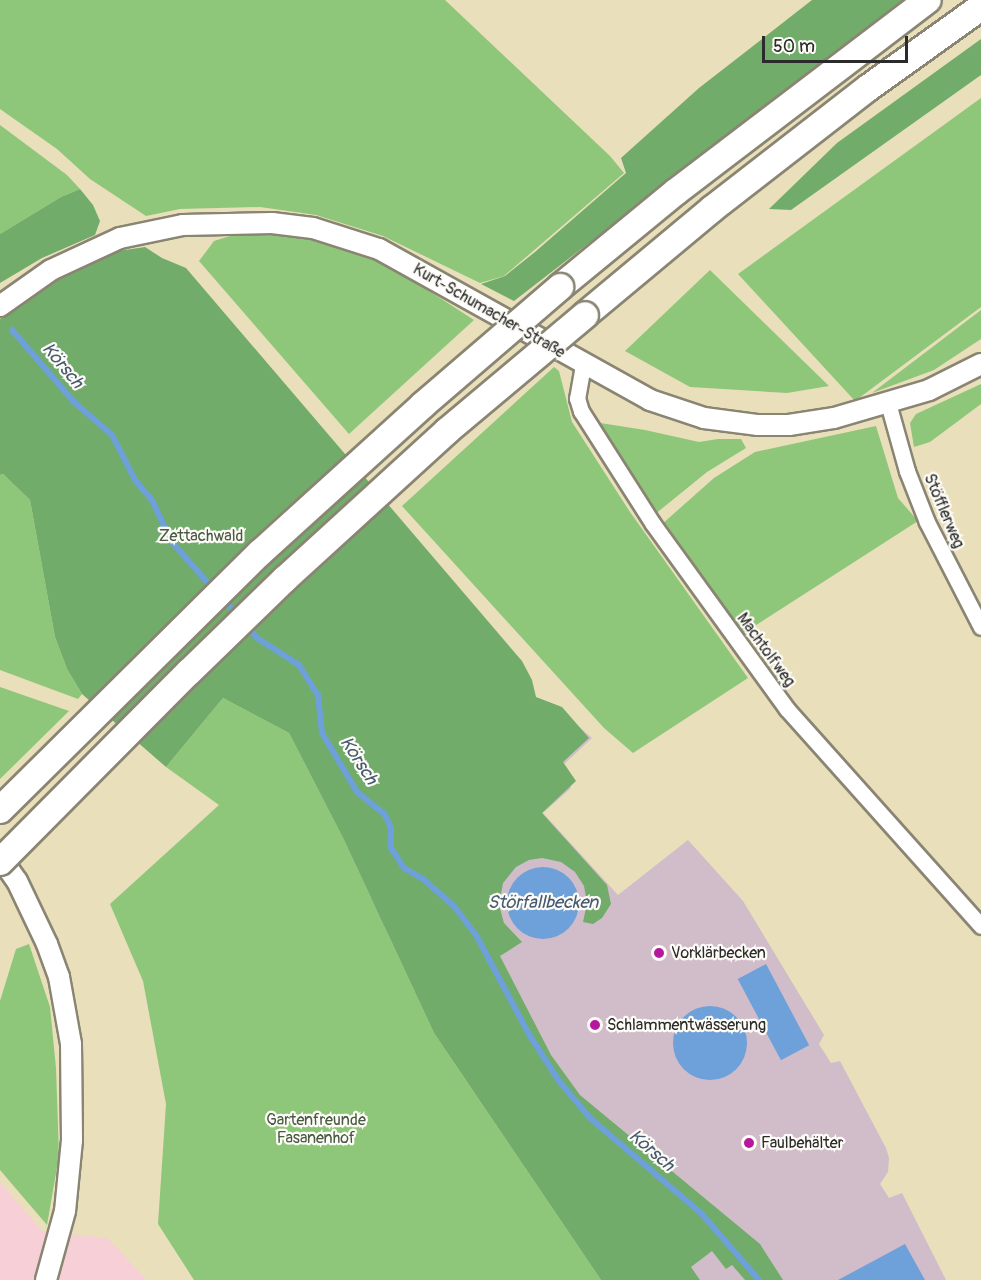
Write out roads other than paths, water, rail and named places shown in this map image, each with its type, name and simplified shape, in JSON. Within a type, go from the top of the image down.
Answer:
[{"type":"highway","points":[[0,810],[260,552],[414,412],[677,191],[928,0]]},
{"type":"highway","points":[[0,862],[285,579],[447,431],[758,173],[868,88],[981,7]]},
{"type":"street","name":"Kurt-Schumacher-Straße","points":[[0,306],[51,270],[120,238],[183,225],[272,223],[313,228],[379,249],[418,269],[583,365],[650,400],[686,413],[730,423],[789,425],[834,418],[929,390],[981,364]]},
{"type":"street","name":"Machtolfweg","points":[[583,365],[577,398],[581,411],[653,524],[787,709],[981,926]]},
{"type":"street","name":"Stöfflerweg","points":[[888,402],[908,471],[927,522],[981,627]]},
{"type":"street","points":[[0,856],[26,897],[47,944],[59,977],[71,1044],[72,1140],[65,1211],[46,1280]]},
{"type":"water","name":"Störfallbecken","points":[[550,867],[569,877],[577,889],[579,903],[577,917],[569,929],[557,937],[536,939],[517,929],[509,917],[507,896],[517,877],[529,869]]},
{"type":"water","points":[[766,964],[809,1045],[781,1060],[738,979]]},
{"type":"water","points":[[703,1006],[717,1006],[731,1012],[741,1022],[747,1036],[745,1057],[731,1074],[717,1080],[703,1080],[689,1074],[679,1064],[673,1050],[673,1036],[679,1022],[689,1012]]},
{"type":"water","points":[[905,1244],[925,1280],[838,1280]]},
{"type":"waterway","name":"Körsch","points":[[12,330],[73,401],[112,435],[135,480],[152,500],[171,541],[214,590]]},
{"type":"waterway","name":"Körsch","points":[[223,599],[238,617]]},
{"type":"waterway","name":"Körsch","points":[[245,624],[257,638],[299,665],[318,695],[322,733],[357,792],[385,815],[391,828],[391,848],[404,868],[423,879],[454,906],[476,935],[530,1036],[559,1081],[590,1118],[701,1213],[759,1280]]},
{"type":"place","name":"Vorklärbecken","points":[[659,953]]},
{"type":"place","name":"Schlammentwässerung","points":[[595,1025]]},
{"type":"place","name":"Faulbehälter","points":[[749,1143]]},
{"type":"park label","name":"Zettachwald","points":[[201,536]]},
{"type":"park label","name":"Gartenfreunde Fasanenhof","points":[[316,1129]]}]
